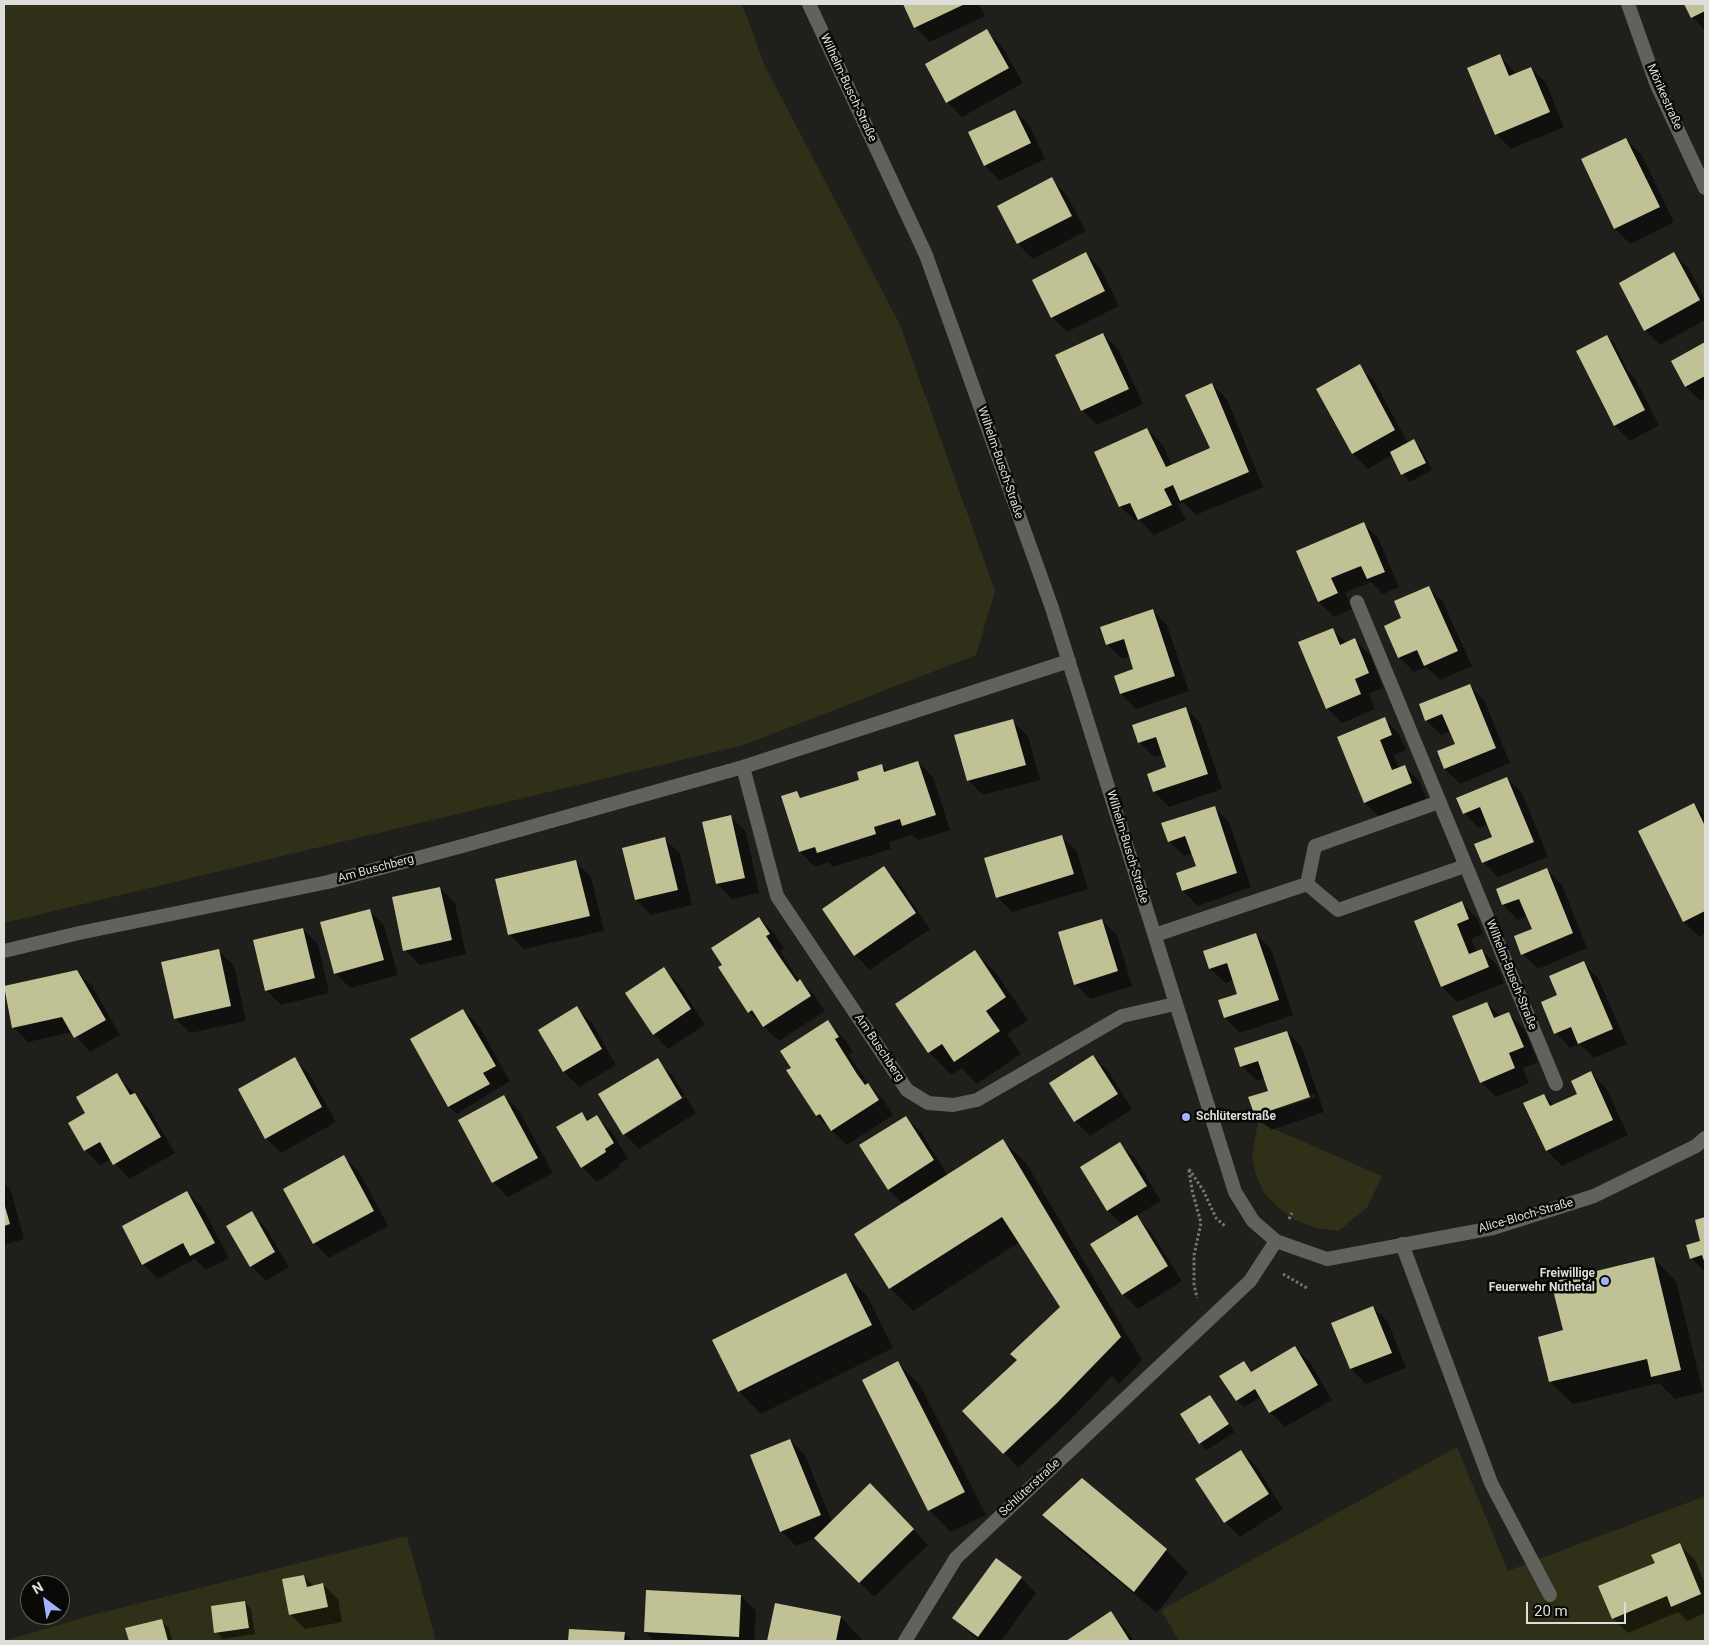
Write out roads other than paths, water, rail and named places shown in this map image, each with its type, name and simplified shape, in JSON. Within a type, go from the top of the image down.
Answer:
[{"type":"street","name":"Wilhelm-Busch-Straße","points":[[809,4],[926,254],[1069,661],[1235,1192],[1253,1221],[1276,1241]]},
{"type":"street","name":"Mörikestraße","points":[[1628,4],[1656,83],[1705,188]]},
{"type":"street","name":"Wilhelm-Busch-Straße","points":[[1357,602],[1556,1084]]},
{"type":"street","name":"Am Buschberg","points":[[4,951],[79,933],[328,882],[743,767],[1069,661]]},
{"type":"street","name":"Am Buschberg","points":[[743,767],[777,896],[907,1090],[928,1103],[953,1105],[977,1100],[1122,1016],[1175,1004]]},
{"type":"street","points":[[1307,884],[1315,846],[1439,802]]},
{"type":"street","points":[[1307,884],[1338,910],[1465,866]]},
{"type":"street","points":[[1155,935],[1307,884]]},
{"type":"street","name":"Alice-Bloch-Straße","points":[[1276,1241],[1327,1258],[1493,1228],[1594,1196],[1702,1144]]},
{"type":"street","name":"Schlüterstraße","points":[[905,1641],[956,1558],[1250,1282],[1276,1241]]},
{"type":"street","points":[[1402,1244],[1491,1483],[1550,1596]]},
{"type":"place","name":"Schlüterstraße","points":[[1186,1117]]},
{"type":"place","name":"Freiwillige Feuerwehr Nuthetal","points":[[1605,1281]]}]
